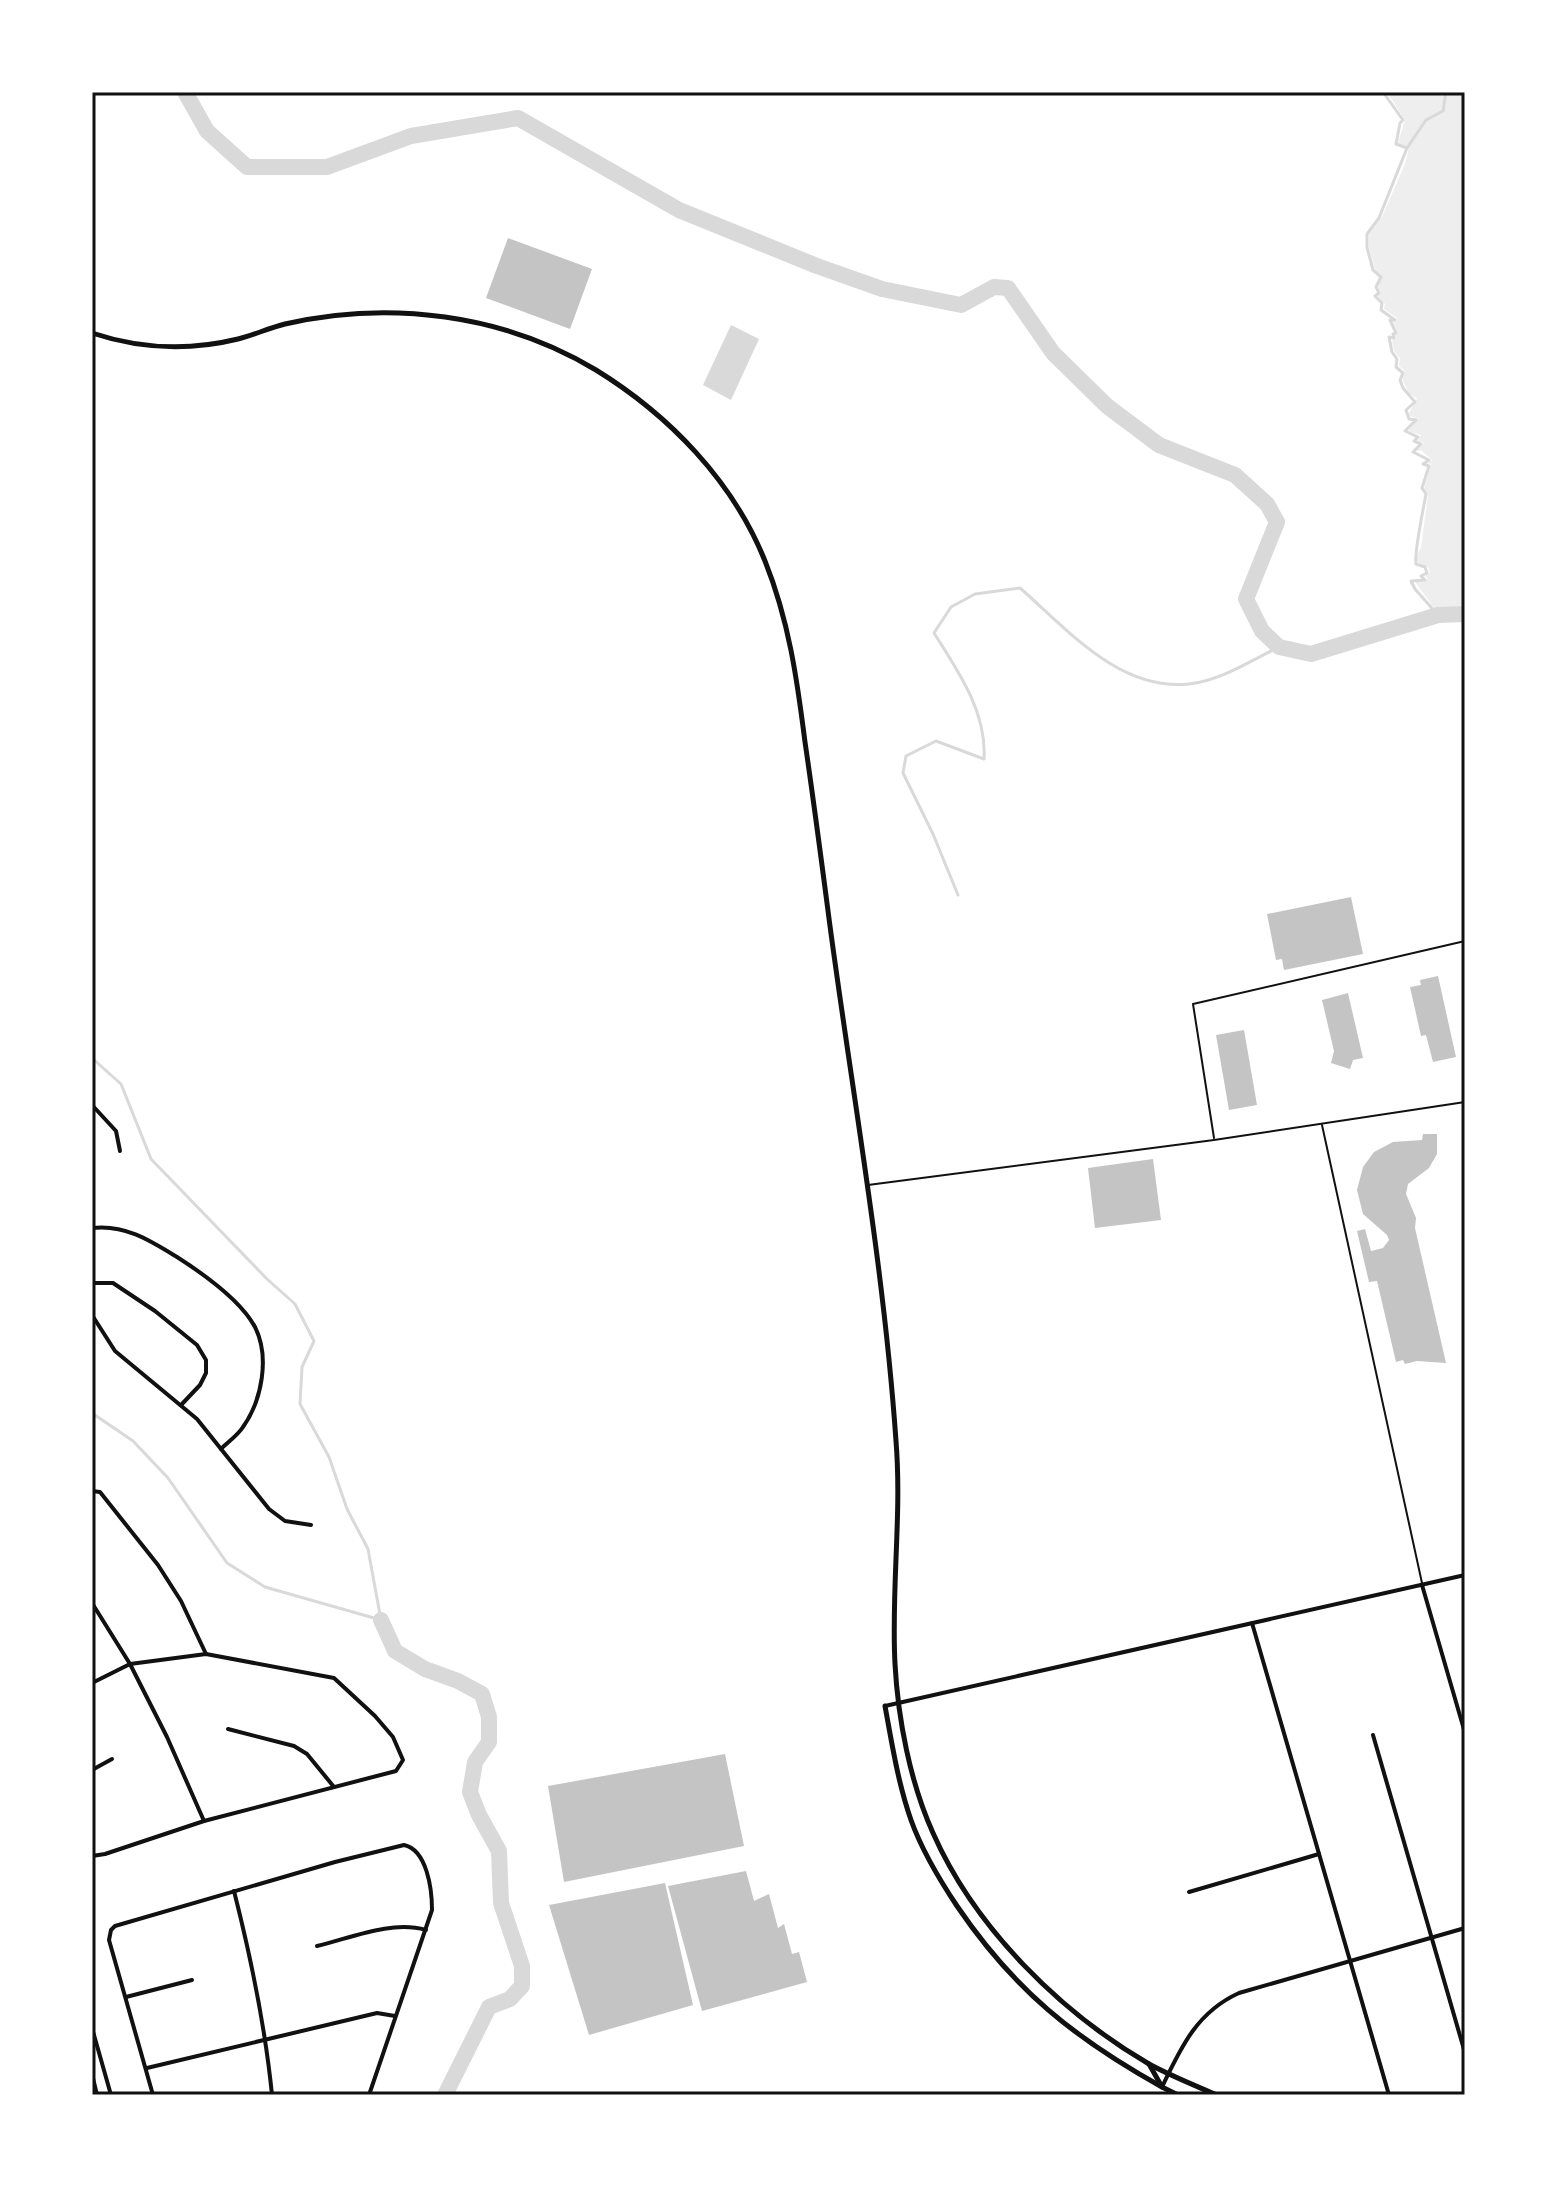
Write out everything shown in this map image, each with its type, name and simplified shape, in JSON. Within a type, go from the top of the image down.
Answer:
[{"type":"street","points":[[92,333],[123,342],[160,347],[198,347],[283,325],[344,314],[428,314],[519,335],[563,352],[634,396],[681,435],[724,488],[766,562],[791,641],[842,1021],[880,1273],[897,1448],[895,1634],[900,1703],[925,1812],[943,1854],[971,1898],[1016,1956],[1060,2001],[1148,2063],[1217,2095]]},
{"type":"street","points":[[92,1105],[116,1131],[120,1151]]},
{"type":"street","points":[[92,1228],[127,1230],[146,1238],[199,1271],[238,1306],[255,1327],[263,1359],[258,1395],[243,1428],[221,1449]]},
{"type":"street","points":[[92,1283],[113,1283],[155,1311],[197,1345],[206,1360],[206,1373],[200,1385],[182,1404]]},
{"type":"street","points":[[92,1315],[115,1351],[182,1404],[269,1509],[285,1521],[311,1525]]},
{"type":"street","points":[[92,1491],[100,1492],[158,1565],[181,1601],[206,1654]]},
{"type":"street","points":[[1178,2095],[1104,2052],[1048,2012],[1011,1976],[973,1929],[937,1875],[914,1829],[902,1789],[885,1706],[1465,1575]]},
{"type":"street","points":[[1422,1585],[1465,1733]]},
{"type":"street","points":[[92,1603],[130,1664],[204,1821]]},
{"type":"street","points":[[1252,1623],[1389,2095]]},
{"type":"street","points":[[92,1683],[130,1664],[206,1654],[334,1678],[393,1737],[403,1760],[396,1771],[204,1821],[92,1856]]},
{"type":"street","points":[[1457,1704],[1465,1702]]},
{"type":"street","points":[[228,1729],[294,1746],[307,1754],[334,1787]]},
{"type":"street","points":[[1373,1735],[1465,2053]]},
{"type":"street","points":[[92,1770],[112,1759]]},
{"type":"street","points":[[153,2095],[109,1940],[115,1926],[404,1845],[413,1847],[419,1854],[430,1887],[432,1910],[369,2095]]},
{"type":"street","points":[[1189,1892],[1319,1854]]},
{"type":"street","points":[[234,1891],[253,1963],[272,2095]]},
{"type":"street","points":[[317,1946],[384,1929],[407,1926],[426,1930]]},
{"type":"street","points":[[1162,2087],[1193,2028],[1214,2006],[1226,1999],[1465,1928]]},
{"type":"street","points":[[126,1997],[192,1980]]},
{"type":"street","points":[[147,2068],[377,2013],[395,2016]]},
{"type":"street","points":[[92,2028],[111,2095]]},
{"type":"street","points":[[1148,2063],[1162,2087]]},
{"type":"street","points":[[92,2074],[97,2095]]},
{"type":"lane","points":[[1214,1140],[1193,1004],[1465,941]]},
{"type":"lane","points":[[868,1185],[1214,1140],[1465,1102]]},
{"type":"lane","points":[[1321,1124],[1422,1585]]},
{"type":"shaded area","points":[[1387,92],[1465,92],[1465,613],[1438,613],[1415,582],[1428,579],[1425,576],[1430,573],[1428,567],[1418,563],[1416,557],[1421,548],[1428,495],[1424,489],[1431,464],[1427,463],[1432,460],[1421,450],[1416,451],[1424,443],[1418,440],[1421,435],[1408,431],[1418,419],[1408,415],[1417,399],[1409,393],[1402,379],[1405,371],[1399,366],[1400,358],[1394,351],[1392,340],[1398,333],[1393,322],[1397,318],[1384,309],[1385,304],[1378,296],[1382,276],[1375,269],[1369,247],[1369,234],[1382,217],[1409,147],[1398,143],[1405,120]]},
{"type":"shaded area","points":[[731,325],[759,339],[731,400],[703,385]]},
{"type":"building","points":[[508,238],[592,269],[570,329],[486,298]]},
{"type":"building","points":[[1351,897],[1363,954],[1284,970],[1282,959],[1276,960],[1267,914]]},
{"type":"building","points":[[1438,976],[1456,1057],[1433,1062],[1426,1035],[1421,1036],[1410,987],[1421,985],[1420,980]]},
{"type":"building","points":[[1348,993],[1363,1058],[1353,1060],[1350,1069],[1331,1063],[1334,1051],[1322,1000]]},
{"type":"building","points":[[1244,1030],[1257,1105],[1229,1110],[1216,1035]]},
{"type":"building","points":[[1423,1134],[1437,1134],[1437,1154],[1429,1168],[1408,1184],[1406,1194],[1416,1218],[1415,1228],[1446,1363],[1417,1361],[1405,1364],[1403,1360],[1396,1362],[1377,1281],[1369,1282],[1357,1231],[1365,1229],[1371,1251],[1383,1248],[1389,1240],[1363,1214],[1357,1190],[1363,1167],[1374,1152],[1393,1142],[1422,1140]]},
{"type":"building","points":[[1153,1159],[1161,1220],[1095,1228],[1088,1168]]},
{"type":"building","points":[[725,1754],[744,1846],[564,1882],[548,1786]]},
{"type":"building","points":[[746,1871],[754,1901],[769,1894],[778,1928],[784,1924],[792,1954],[799,1952],[807,1982],[702,2011],[668,1886]]},
{"type":"building","points":[[665,1883],[693,2005],[589,2035],[549,1905]]},
{"type":"waterway","points":[[185,92],[207,131],[247,167],[327,167],[411,136],[518,118],[679,210],[882,289],[961,305],[994,287],[1008,288],[1053,353],[1107,406],[1159,445],[1235,475],[1267,504],[1277,522],[1246,599],[1262,631],[1279,647],[1311,654],[1438,615],[1465,614]]},
{"type":"waterway","points":[[1383,92],[1403,120],[1396,144],[1407,148]]},
{"type":"waterway","points":[[1438,615],[1411,581],[1425,580],[1421,576],[1427,573],[1425,567],[1416,564],[1416,558],[1426,494],[1422,488],[1429,466],[1423,464],[1429,460],[1413,452],[1421,444],[1414,441],[1418,437],[1405,431],[1416,420],[1409,419],[1406,410],[1415,402],[1403,388],[1400,380],[1403,373],[1396,367],[1397,359],[1392,352],[1389,337],[1394,338],[1393,334],[1396,333],[1390,320],[1395,320],[1381,310],[1382,303],[1375,296],[1379,293],[1376,287],[1381,277],[1373,270],[1367,234],[1379,218],[1407,148],[1426,120],[1443,111],[1446,92]]},
{"type":"waterway","points":[[958,895],[903,773],[906,756],[936,741],[984,759],[984,742],[976,708],[934,633],[951,607],[975,594],[1020,588],[1096,654],[1117,668],[1164,684],[1189,684],[1212,679],[1279,647]]},
{"type":"waterway","points":[[92,1058],[121,1084],[151,1159],[295,1304],[314,1341],[302,1367],[300,1404],[329,1457],[347,1509],[368,1549],[381,1620],[265,1587],[227,1563],[168,1478],[133,1441],[92,1413]]},
{"type":"waterway","points":[[381,1620],[395,1651],[425,1669],[482,1694],[489,1717],[489,1742],[475,1762],[470,1792],[499,1851],[501,1903],[522,1966],[522,1986],[510,1999],[489,2007],[445,2095]]}]
